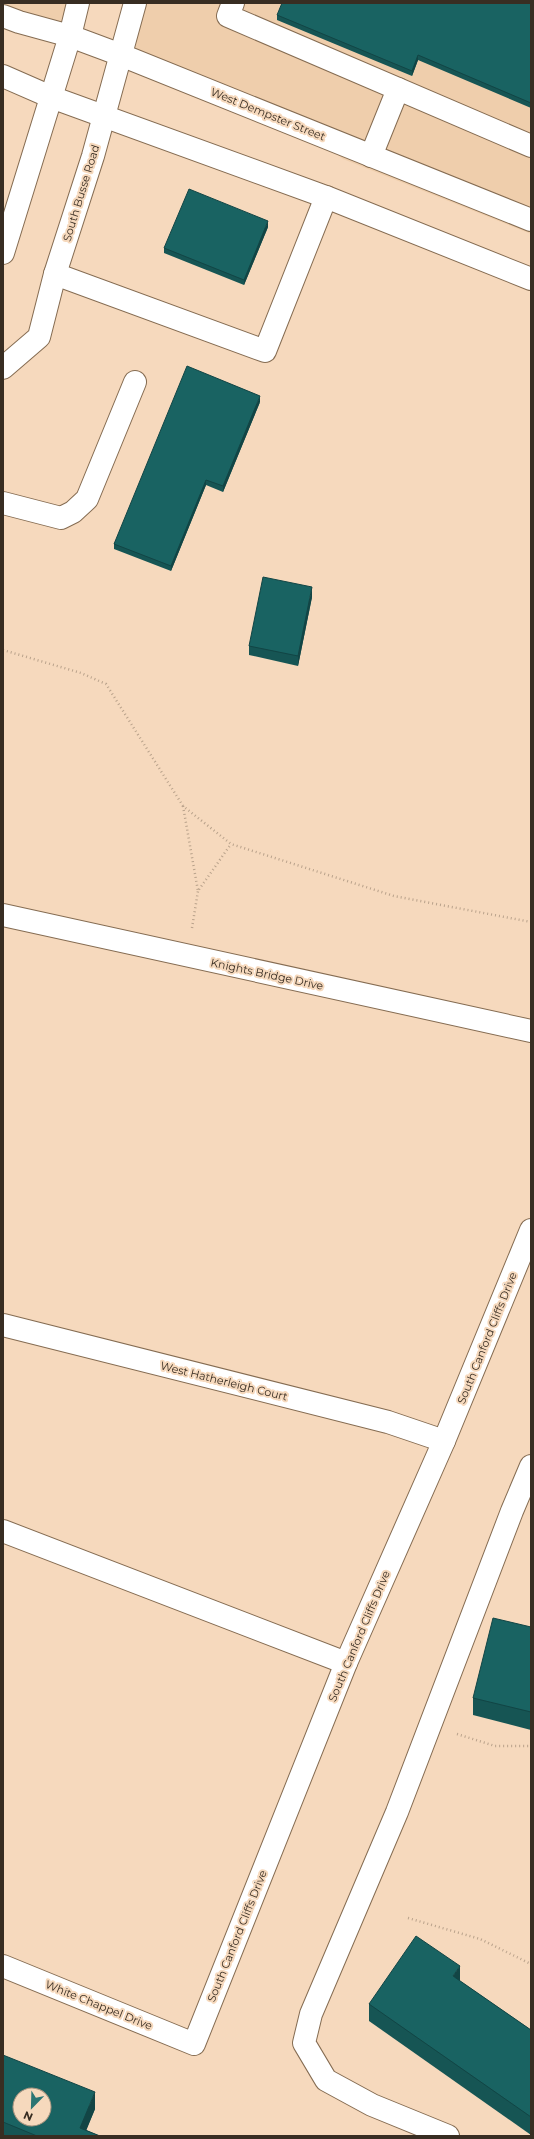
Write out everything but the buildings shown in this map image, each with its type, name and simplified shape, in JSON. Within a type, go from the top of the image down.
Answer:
[{"type":"street","points":[[3,253],[70,36],[78,3]]},
{"type":"street","name":"South Busse Road","points":[[3,368],[40,337],[55,274],[104,116],[122,55],[135,3]]},
{"type":"street","points":[[230,10],[398,89],[531,146]]},
{"type":"street","name":"West Dempster Street","points":[[3,16],[70,36],[122,55],[531,220]]},
{"type":"street","points":[[3,76],[51,97],[326,197],[531,279]]},
{"type":"street","points":[[371,156],[398,89]]},
{"type":"street","points":[[55,274],[265,351],[326,197]]},
{"type":"street","points":[[3,503],[61,518],[73,512],[87,499],[135,382]]},
{"type":"street","name":"Knights Bridge Drive","points":[[3,915],[531,1031]]},
{"type":"street","name":"South Canford Cliffs Drive","points":[[194,2044],[346,1663],[444,1441],[531,1230]]},
{"type":"street","name":"West Hatherleigh Court","points":[[3,1325],[388,1422],[444,1441]]},
{"type":"street","points":[[448,2136],[372,2105],[326,2080],[304,2043],[311,2014],[397,1812],[531,1466]]},
{"type":"street","points":[[3,1531],[346,1663]]},
{"type":"street","name":"White Chappel Drive","points":[[3,1966],[194,2044]]},
{"type":"path","points":[[3,650],[81,673],[106,684],[183,806],[231,844],[394,896],[531,922]]},
{"type":"path","points":[[183,806],[198,891],[187,956]]},
{"type":"path","points":[[198,891],[231,844]]},
{"type":"path","points":[[430,1726],[496,1746],[531,1746]]},
{"type":"path","points":[[408,1918],[480,1939],[531,1964]]},
{"type":"shaded area","points":[[3,3],[67,3],[63,25],[3,6]]},
{"type":"shaded area","points":[[144,3],[531,3],[531,234],[343,159],[294,120],[135,50]]}]
